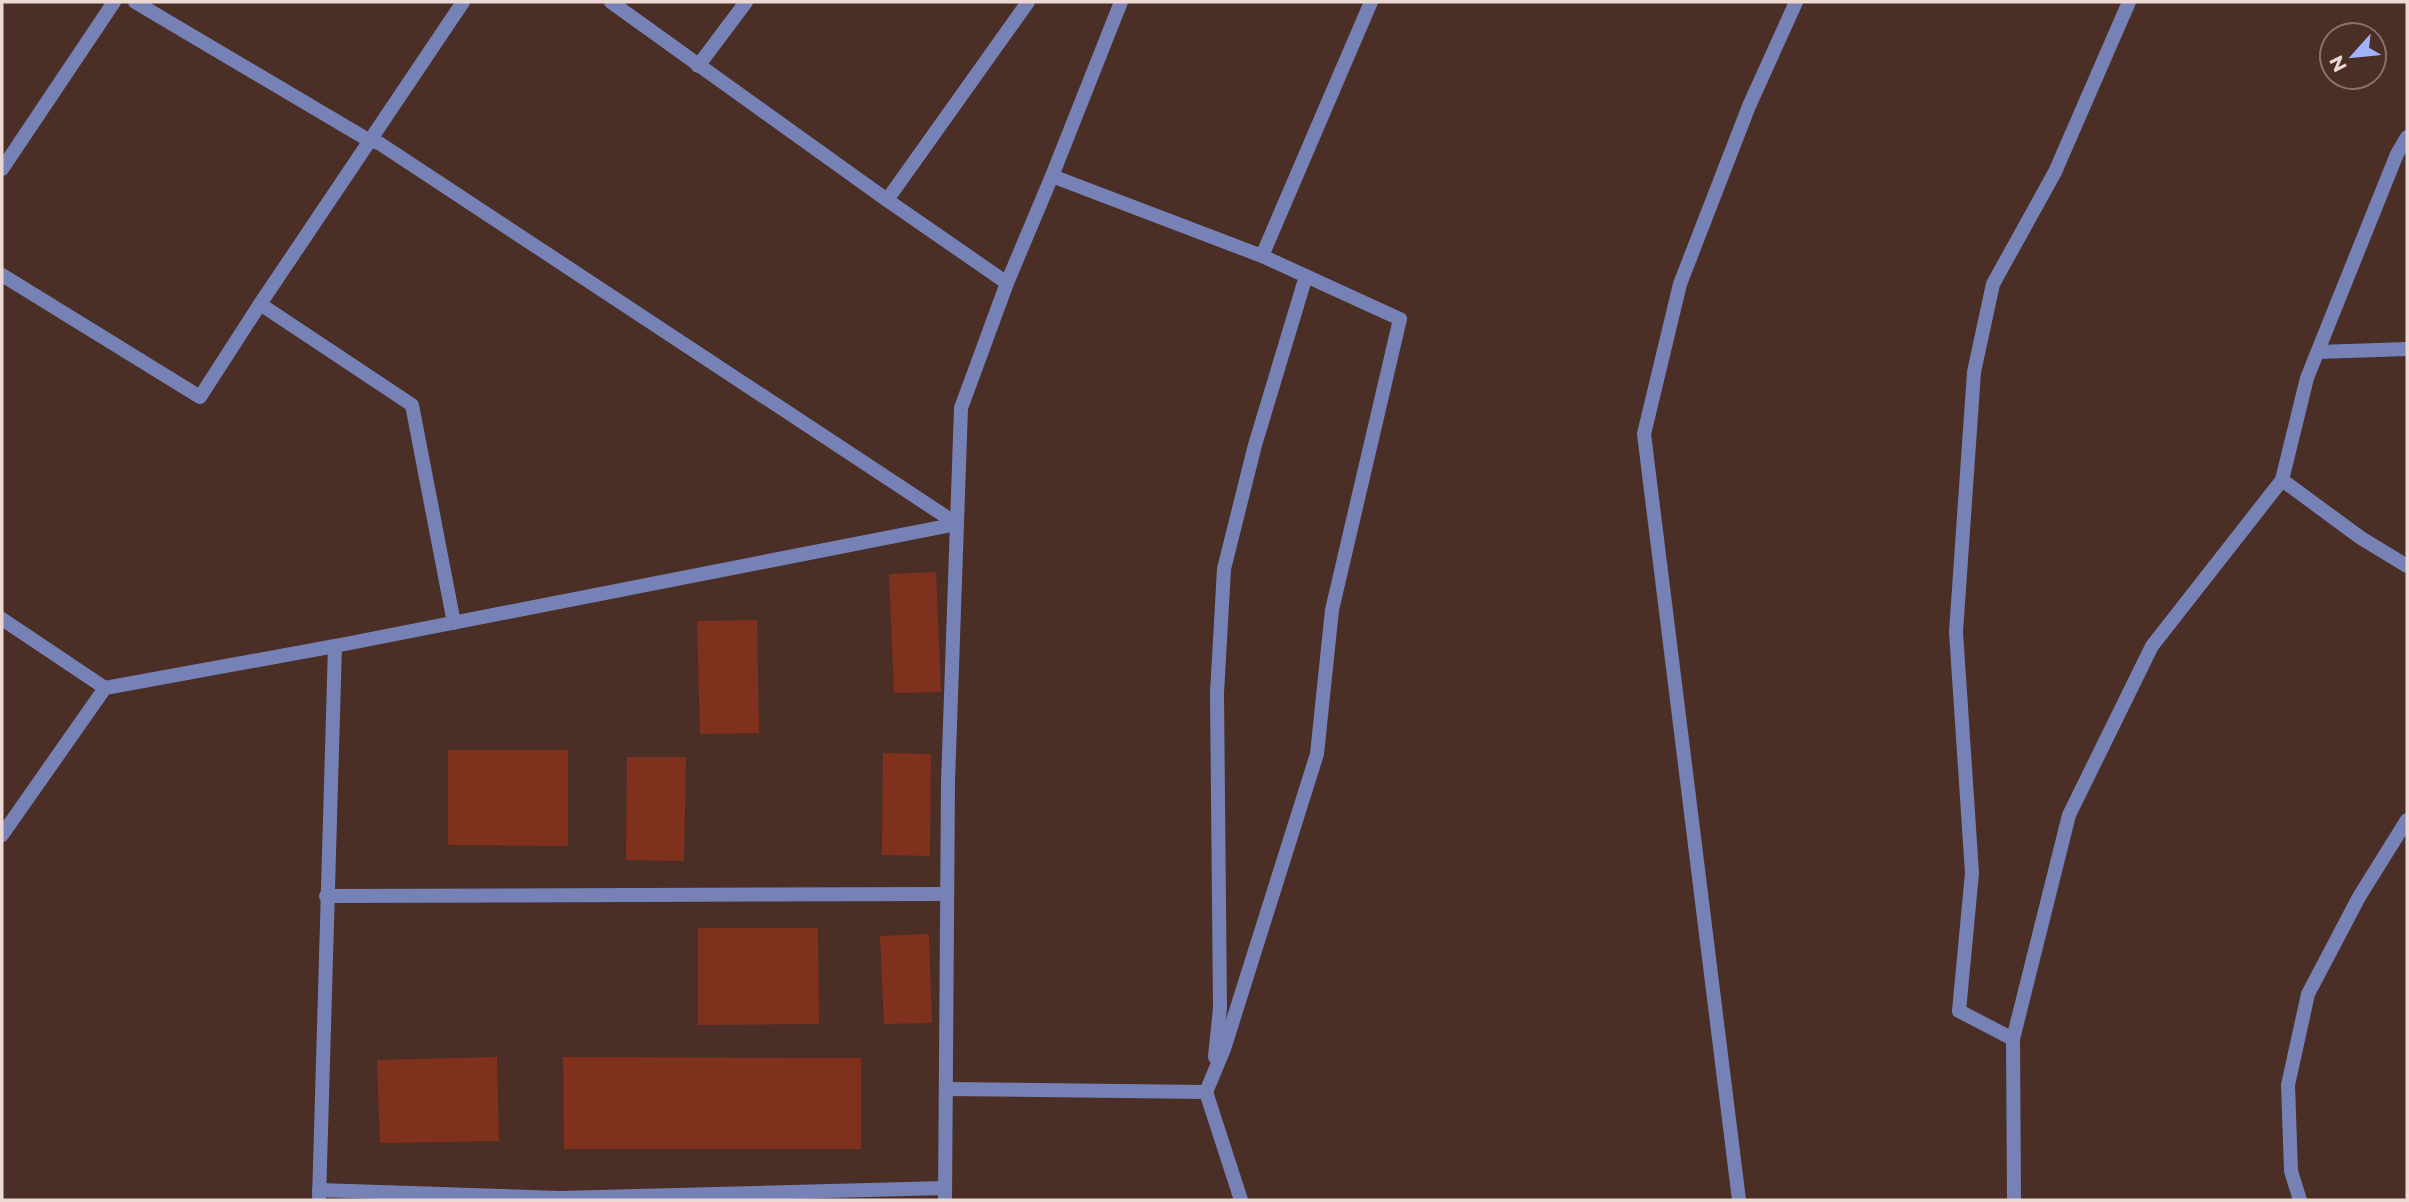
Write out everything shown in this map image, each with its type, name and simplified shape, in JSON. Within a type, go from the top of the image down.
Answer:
[{"type":"street","points":[[2,169],[114,2]]},
{"type":"street","points":[[135,2],[370,141],[379,143],[957,524]]},
{"type":"street","points":[[2,275],[200,397],[463,2]]},
{"type":"street","points":[[611,2],[1007,284]]},
{"type":"street","points":[[698,66],[746,2]]},
{"type":"street","points":[[887,200],[1028,2]]},
{"type":"street","points":[[335,646],[319,1195],[560,1199],[945,1194],[948,782],[961,408],[1007,284],[1121,2]]},
{"type":"street","points":[[1262,256],[1371,2]]},
{"type":"street","points":[[1739,1200],[1644,434],[1680,284],[1749,106],[1796,2]]},
{"type":"street","points":[[2013,1039],[1959,1011],[1972,873],[1956,632],[1974,372],[1993,284],[2055,172],[2129,2]]},
{"type":"street","points":[[2014,1200],[2013,1039],[2069,816],[2152,646],[2282,480],[2307,378],[2397,154],[2407,137]]},
{"type":"street","points":[[1052,176],[1262,256],[1401,319],[1332,610],[1317,754],[1224,1049],[1206,1092],[1241,1200]]},
{"type":"street","points":[[1212,1077],[1220,1008],[1217,693],[1224,569],[1255,445],[1306,276]]},
{"type":"street","points":[[260,304],[412,405],[454,623]]},
{"type":"street","points":[[2318,352],[2407,349]]},
{"type":"street","points":[[2282,480],[2361,538],[2407,566]]},
{"type":"street","points":[[2,619],[105,688],[335,646],[957,524]]},
{"type":"street","points":[[2,835],[105,688]]},
{"type":"street","points":[[2300,1200],[2291,1171],[2288,1085],[2308,994],[2360,897],[2407,820]]},
{"type":"street","points":[[326,896],[947,894]]},
{"type":"street","points":[[946,1090],[1206,1092]]},
{"type":"building","points":[[936,572],[941,692],[894,693],[889,574]]},
{"type":"building","points":[[757,620],[759,733],[700,734],[697,621]]},
{"type":"building","points":[[448,750],[568,750],[568,846],[448,845]]},
{"type":"building","points":[[883,753],[931,754],[930,856],[882,855]]},
{"type":"building","points":[[627,757],[686,757],[684,861],[626,860]]},
{"type":"building","points":[[698,928],[818,928],[819,1024],[698,1025]]},
{"type":"building","points":[[929,934],[932,1023],[884,1024],[880,936]]},
{"type":"building","points":[[497,1057],[499,1141],[380,1143],[377,1060]]},
{"type":"building","points":[[563,1057],[861,1058],[861,1149],[564,1149]]}]
